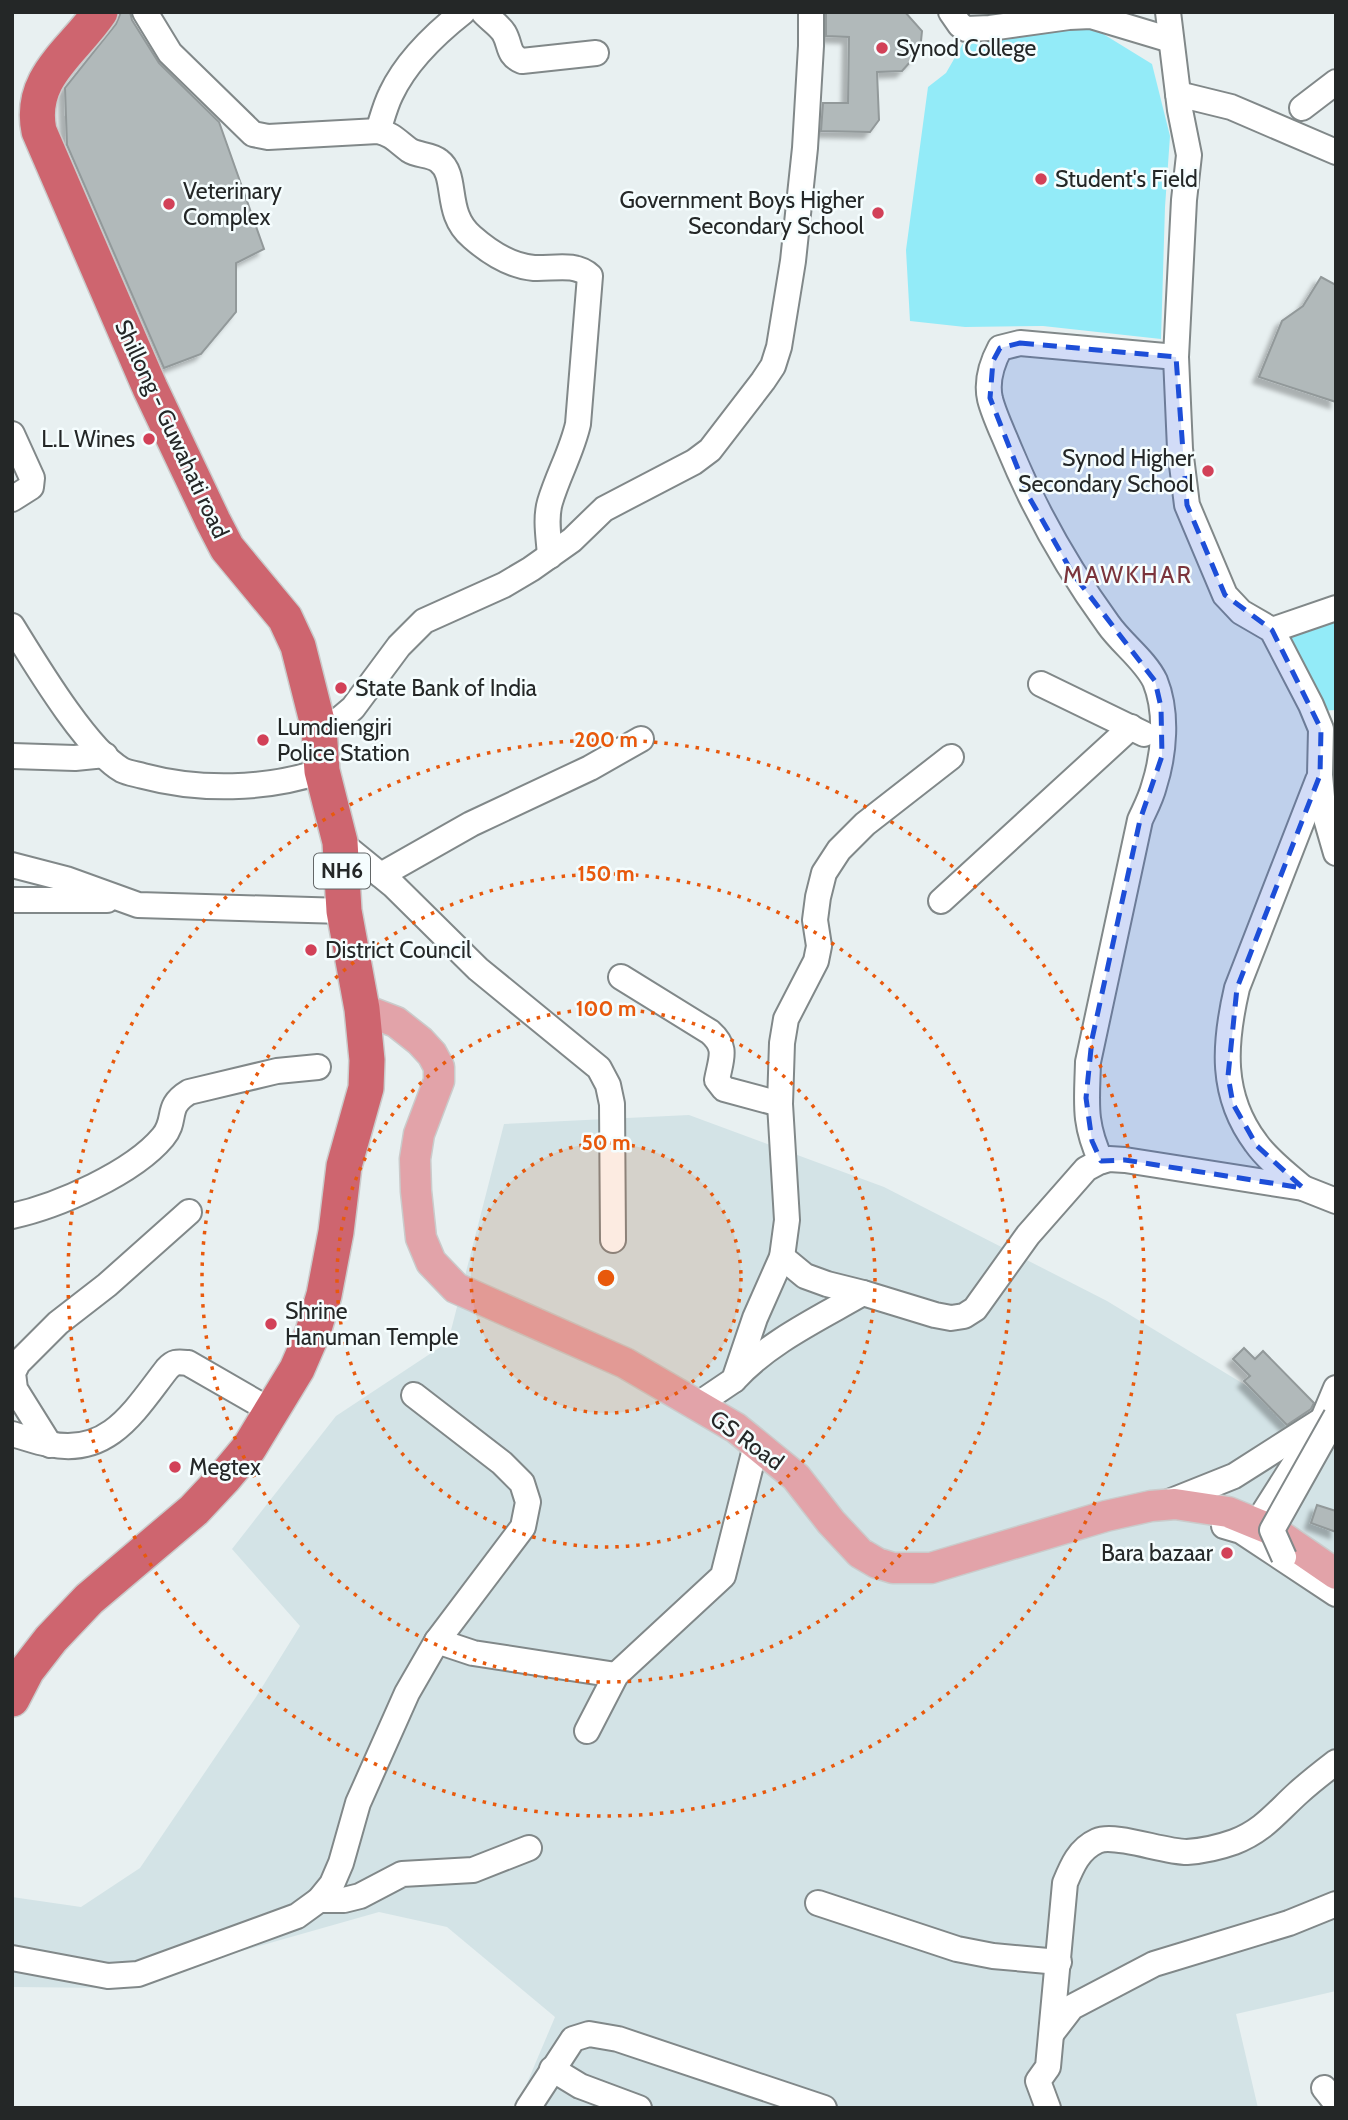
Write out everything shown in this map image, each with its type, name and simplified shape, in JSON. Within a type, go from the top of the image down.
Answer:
[{"type":"highway","name":"Shillong - Guwahati road","points":[[12,1699],[27,1670],[51,1639],[89,1599],[209,1494],[249,1448],[273,1412],[308,1344],[324,1295],[336,1232],[344,1166],[366,1088],[367,1060],[362,1009],[344,911],[340,842],[322,771],[319,729],[293,633],[285,618],[227,548],[213,522],[150,388],[38,131],[37,106],[43,83],[100,12]]},
{"type":"main road","name":"GS Road","points":[[362,1009],[396,1022],[426,1048],[439,1067],[439,1081],[419,1134],[415,1159],[421,1238],[431,1262],[457,1288],[625,1363],[736,1427],[796,1477],[831,1522],[860,1553],[877,1563],[893,1569],[931,1568],[1106,1516],[1175,1504],[1228,1512],[1265,1526],[1336,1574]]},
{"type":"street","points":[[145,12],[177,60],[253,134],[268,137],[378,131],[389,133],[409,150],[439,160],[449,174],[455,214],[460,226],[491,252],[511,262],[533,268],[572,267],[590,276],[578,424],[574,442],[550,502],[547,518],[550,556]]},
{"type":"street","points":[[378,131],[391,94],[402,76],[427,43],[463,12]]},
{"type":"street","points":[[483,12],[505,34],[514,58],[522,61],[596,53]]},
{"type":"street","points":[[319,729],[340,719],[354,708],[399,646],[424,621],[503,585],[572,540],[604,509],[684,467],[710,450],[773,366],[779,347],[793,261],[805,148],[811,12]]},
{"type":"street","points":[[951,12],[966,29],[1091,16],[1171,40]]},
{"type":"street","points":[[1168,12],[1189,155],[1176,357],[1180,449],[1187,505],[1225,595],[1241,612],[1272,630],[1328,726],[1320,775],[1237,988],[1229,1019],[1227,1048],[1233,1104],[1243,1125],[1257,1146],[1303,1188]]},
{"type":"street","points":[[1302,108],[1336,82]]},
{"type":"street","points":[[1178,94],[1231,107],[1336,152]]},
{"type":"street","points":[[1101,1161],[1089,1132],[1086,1098],[1088,1062],[1140,821],[1154,789],[1163,743],[1161,708],[1154,681],[1120,641],[1080,584],[1029,496],[990,398],[989,379],[993,361],[1000,348],[1020,343],[1176,357]]},
{"type":"street","points":[[12,434],[32,478],[31,487],[12,499]]},
{"type":"street","points":[[1272,630],[1336,608]]},
{"type":"street","points":[[12,626],[55,693],[105,755],[123,770],[165,782],[204,785],[284,782],[322,771]]},
{"type":"street","points":[[1041,684],[1163,743]]},
{"type":"street","points":[[941,901],[1131,727]]},
{"type":"street","points":[[381,875],[471,824],[579,774],[641,740]]},
{"type":"street","points":[[12,756],[75,758],[105,755]]},
{"type":"street","points":[[733,1380],[755,1318],[782,1257],[787,1220],[780,1104],[784,1031],[786,1019],[816,961],[819,946],[816,908],[824,873],[839,850],[865,824],[951,757]]},
{"type":"street","points":[[1320,775],[1324,808],[1336,853]]},
{"type":"street","points":[[340,842],[381,875],[478,969],[599,1068],[608,1085],[612,1104],[613,1240]]},
{"type":"street","points":[[12,865],[66,878],[138,905],[344,911]]},
{"type":"street","points":[[12,900],[122,900]]},
{"type":"street","points":[[621,977],[710,1032],[720,1041],[722,1046],[717,1080],[724,1089],[780,1104]]},
{"type":"street","points":[[12,1216],[77,1195],[117,1173],[162,1138],[169,1128],[174,1104],[188,1092],[277,1071],[318,1067]]},
{"type":"street","points":[[782,1257],[805,1276],[827,1284],[951,1318],[964,1316],[975,1309],[1028,1235],[1086,1170],[1101,1161],[1125,1160],[1303,1188],[1336,1201]]},
{"type":"street","points":[[50,1445],[15,1389],[13,1380],[18,1363],[50,1331],[107,1285],[189,1212]]},
{"type":"street","points":[[697,1405],[790,1335],[863,1293]]},
{"type":"street","points":[[12,1434],[50,1445],[74,1447],[92,1444],[107,1437],[129,1419],[172,1363],[178,1362],[188,1363],[273,1412]]},
{"type":"street","points":[[1284,1557],[1265,1526],[1331,1415],[1336,1388]]},
{"type":"street","points":[[12,1958],[108,1976],[138,1974],[297,1916],[319,1900],[332,1884],[341,1863],[358,1803],[407,1693],[437,1641],[523,1527],[528,1502],[522,1483],[502,1463],[414,1395]]},
{"type":"street","points":[[1160,1506],[1234,1476],[1331,1415]]},
{"type":"street","points":[[587,1731],[615,1675],[723,1576],[756,1445]]},
{"type":"street","points":[[1160,1506],[1241,1531],[1336,1594]]},
{"type":"street","points":[[437,1641],[473,1653],[615,1675]]},
{"type":"street","points":[[1048,2108],[1038,2081],[1048,2067],[1066,1883],[1074,1863],[1083,1851],[1098,1840],[1112,1838],[1186,1852],[1231,1843],[1254,1834],[1299,1791],[1336,1762]]},
{"type":"street","points":[[319,1900],[344,1900],[360,1896],[402,1874],[473,1870],[529,1848]]},
{"type":"street","points":[[818,1903],[957,1949],[993,1956],[1059,1962]]},
{"type":"street","points":[[1052,2033],[1072,2007],[1154,1964],[1289,1923],[1336,1904]]},
{"type":"street","points":[[528,2108],[573,2039],[589,2034],[618,2039],[823,2107]]},
{"type":"street","points":[[552,2069],[580,2087],[639,2108]]},
{"type":"highlighted area","points":[[1020,343],[1176,357],[1187,505],[1225,595],[1272,630],[1321,729],[1320,775],[1237,988],[1228,1076],[1233,1104],[1257,1146],[1303,1188],[1125,1160],[1101,1161],[1092,1141],[1086,1098],[1092,1039],[1140,820],[1162,756],[1161,707],[1155,681],[1073,574],[1029,497],[990,398],[993,361],[1000,348]]},
{"type":"shaded area","name":"Student's Field","points":[[1075,24],[1100,32],[1152,64],[1170,136],[1161,339],[1043,326],[965,327],[910,321],[906,250],[928,87],[946,73],[965,40]]},
{"type":"shaded area","points":[[1336,618],[1336,710],[1318,711],[1280,632]]},
{"type":"shaded area","points":[[689,1115],[884,1187],[1107,1301],[1336,1440],[1336,1991],[1236,2014],[1258,2108],[527,2108],[519,2102],[555,2017],[447,1927],[379,1912],[112,1988],[12,1987],[12,1897],[81,1907],[140,1868],[256,1697],[300,1626],[232,1549],[336,1416],[448,1342],[504,1124]]},
{"type":"building","name":"Veterinary Complex","points":[[121,12],[130,12],[132,20],[159,63],[219,122],[264,249],[236,263],[236,312],[201,354],[164,368],[67,145],[65,88],[116,24]]},
{"type":"building","points":[[826,12],[905,12],[922,31],[920,51],[902,71],[877,72],[879,120],[870,132],[821,131],[823,103],[848,103],[849,37],[826,36]]},
{"type":"building","points":[[1321,277],[1336,285],[1336,402],[1259,377],[1282,321],[1303,306]]},
{"type":"building","points":[[1244,1348],[1255,1359],[1263,1351],[1314,1403],[1311,1409],[1287,1425],[1244,1381],[1250,1376],[1233,1359]]},
{"type":"building","points":[[1317,1505],[1336,1511],[1336,1532],[1311,1523]]},
{"type":"place","name":"Synod College","points":[[882,48]]},
{"type":"place","name":"Student's Field","points":[[1041,179]]},
{"type":"place","name":"Veterinary Complex","points":[[169,204]]},
{"type":"place","name":"Government Boys Higher Secondary School","points":[[878,213]]},
{"type":"place","name":"L.L Wines","points":[[149,439]]},
{"type":"place","name":"Synod Higher Secondary School","points":[[1208,471]]},
{"type":"place","name":"State Bank of India","points":[[341,688]]},
{"type":"place","name":"Lumdiengjri Police Station","points":[[263,740]]},
{"type":"place","name":"District Council","points":[[311,950]]},
{"type":"place","name":"Shrine Hanuman Temple","points":[[271,1324]]},
{"type":"place","name":"Megtex","points":[[175,1467]]},
{"type":"place","name":"Bara bazaar","points":[[1227,1553]]},
{"type":"district","name":"MAWKHAR","points":[[1128,575]]}]
